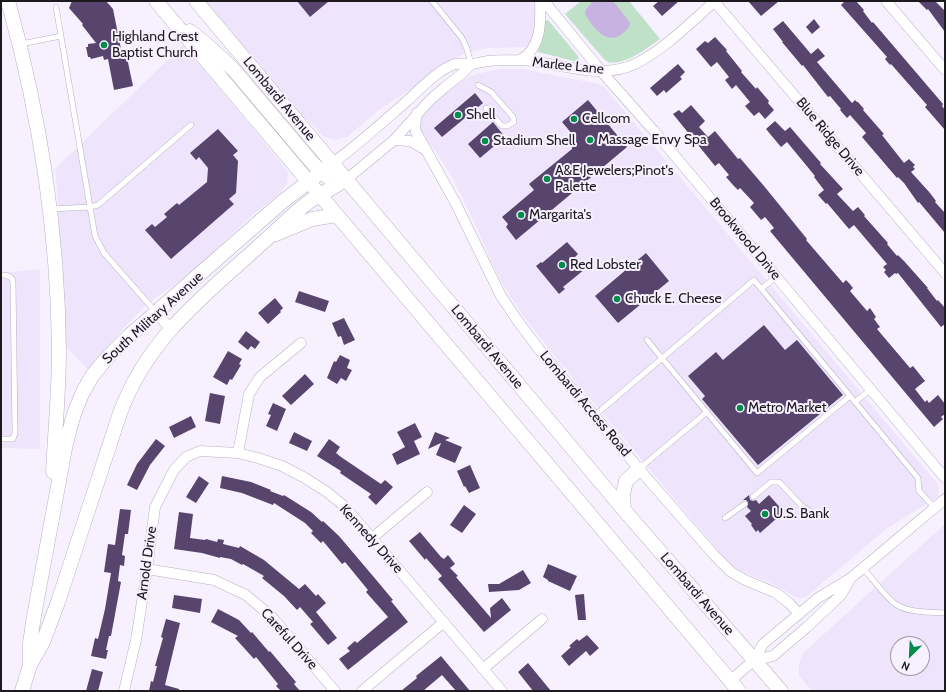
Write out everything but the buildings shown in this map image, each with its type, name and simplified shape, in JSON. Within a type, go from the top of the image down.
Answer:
[{"type":"main road","points":[[8,1],[20,44],[32,99],[44,164],[50,209],[58,330],[57,414],[53,474],[54,483],[58,492]]},
{"type":"main road","name":"Lombardi Avenue","points":[[156,1],[735,686]]},
{"type":"main road","name":"Lombardi Avenue","points":[[196,1],[624,510],[780,691]]},
{"type":"main road","points":[[171,19],[195,34],[228,65],[321,172],[334,178],[347,179]]},
{"type":"main road","name":"South Military Avenue","points":[[30,665],[32,626],[70,428],[76,407],[85,388],[96,370],[111,353],[282,202],[333,163]]},
{"type":"main road","name":"South Military Avenue","points":[[22,691],[30,665],[43,642],[58,602],[123,406],[139,374],[171,329],[201,298],[296,212],[320,195],[347,179]]},
{"type":"main road","points":[[270,237],[312,219],[337,215]]},
{"type":"main road","points":[[624,510],[623,494],[626,481],[639,469]]},
{"type":"main road","points":[[598,478],[626,481]]},
{"type":"street","points":[[520,60],[531,52],[537,40],[541,19],[540,1]]},
{"type":"street","name":"Brookwood Drive","points":[[544,1],[601,71],[654,131],[945,478]]},
{"type":"street","name":"Marlee Lane","points":[[333,163],[359,143],[442,72],[457,64],[470,64],[497,60],[520,60],[582,70],[601,71],[619,69],[630,66],[662,48],[715,1]]},
{"type":"street","name":"Blue Ridge Drive","points":[[715,1],[945,273]]},
{"type":"street","points":[[886,1],[945,70]]},
{"type":"street","points":[[347,179],[394,140],[418,113],[445,87],[464,72],[470,64]]},
{"type":"street","name":"Lombardi Access Road","points":[[418,113],[415,123],[415,130],[424,149],[452,195],[487,269],[508,308],[532,341],[639,469],[714,555],[731,572],[745,580],[776,593],[789,603],[799,614]]},
{"type":"street","points":[[394,140],[410,141],[424,149]]},
{"type":"street","points":[[156,313],[171,329]]},
{"type":"street","points":[[238,453],[249,394],[260,377],[301,343]]},
{"type":"street","name":"Kennedy Drive","points":[[200,451],[238,453],[258,458],[276,464],[305,478],[327,492],[344,506],[502,691]]},
{"type":"street","name":"Arnold Drive","points":[[124,691],[136,640],[155,507],[174,470],[186,457],[200,451]]},
{"type":"street","points":[[372,538],[427,492]]},
{"type":"street","points":[[735,686],[754,660],[763,644],[818,598],[851,578],[945,499]]},
{"type":"street","name":"Careful Drive","points":[[147,569],[214,580],[246,595],[272,617],[335,691]]},
{"type":"street","points":[[754,660],[773,656],[841,595],[851,578]]},
{"type":"street","points":[[483,669],[542,619]]},
{"type":"street","points":[[362,691],[444,622]]},
{"type":"lane","points":[[432,1],[462,38],[470,64]]},
{"type":"lane","points":[[56,7],[95,236],[104,253],[156,313]]},
{"type":"lane","points":[[20,44],[61,36]]},
{"type":"lane","points":[[478,85],[491,92],[513,117],[514,122],[509,126],[503,126],[486,108]]},
{"type":"lane","points":[[50,209],[98,206],[191,124]]},
{"type":"lane","points":[[1,275],[9,276],[14,282],[15,433],[13,439],[1,439]]},
{"type":"lane","points":[[761,289],[776,277]]},
{"type":"lane","points":[[594,416],[754,280],[918,478],[919,490],[934,508]]},
{"type":"lane","points":[[647,340],[757,473],[850,396]]},
{"type":"lane","points":[[855,402],[870,389]]},
{"type":"lane","points":[[639,469],[707,412]]},
{"type":"lane","points":[[753,497],[771,482],[779,482],[801,506],[811,512]]},
{"type":"lane","points":[[725,518],[745,504]]},
{"type":"lane","points":[[863,568],[895,603],[905,608],[918,611],[945,613]]},
{"type":"shaded area","points":[[206,1],[536,1],[536,32],[530,44],[524,47],[489,48],[466,53],[448,61],[411,89],[379,110],[347,137],[335,140],[324,137],[304,117]]},
{"type":"shaded area","points":[[593,1],[613,1],[629,21],[630,24],[628,29],[622,34],[611,38],[600,33],[585,14],[586,9]]},
{"type":"shaded area","points":[[183,45],[286,169],[288,174],[287,184],[279,194],[249,218],[201,264],[148,303],[123,329],[88,370],[66,347],[55,169]]},
{"type":"shaded area","points":[[500,69],[522,69],[599,84],[604,87],[937,483],[939,488],[938,497],[886,529],[807,596],[802,598],[793,596],[777,586],[740,571],[733,566],[720,553],[551,352],[519,310],[498,276],[452,177],[419,130],[419,121],[422,117],[453,86],[476,74]]},
{"type":"shaded area","points":[[40,269],[40,449],[1,448],[1,273]]},
{"type":"shaded area","points":[[945,524],[945,691],[812,691],[799,676],[799,666],[802,654]]},
{"type":"green space","points":[[581,1],[629,1],[660,39],[628,59],[614,63],[608,62],[565,14]]},
{"type":"green space","points":[[548,20],[578,56],[579,59],[577,62],[538,52],[545,21]]},
{"type":"place","name":"Highland Crest Baptist Church","points":[[104,45]]},
{"type":"place","name":"Shell","points":[[458,115]]},
{"type":"place","name":"Cellcom","points":[[574,119]]},
{"type":"place","name":"Massage Envy Spa","points":[[590,140]]},
{"type":"place","name":"Stadium Shell","points":[[485,141]]},
{"type":"place","name":"A&E Jewelers;Pinot's Palette","points":[[547,179]]},
{"type":"place","name":"Margarita's","points":[[521,215]]},
{"type":"place","name":"Red Lobster","points":[[562,265]]},
{"type":"place","name":"Chuck E. Cheese","points":[[617,299]]},
{"type":"place","name":"Metro Market","points":[[740,408]]},
{"type":"place","name":"U.S. Bank","points":[[765,514]]}]
